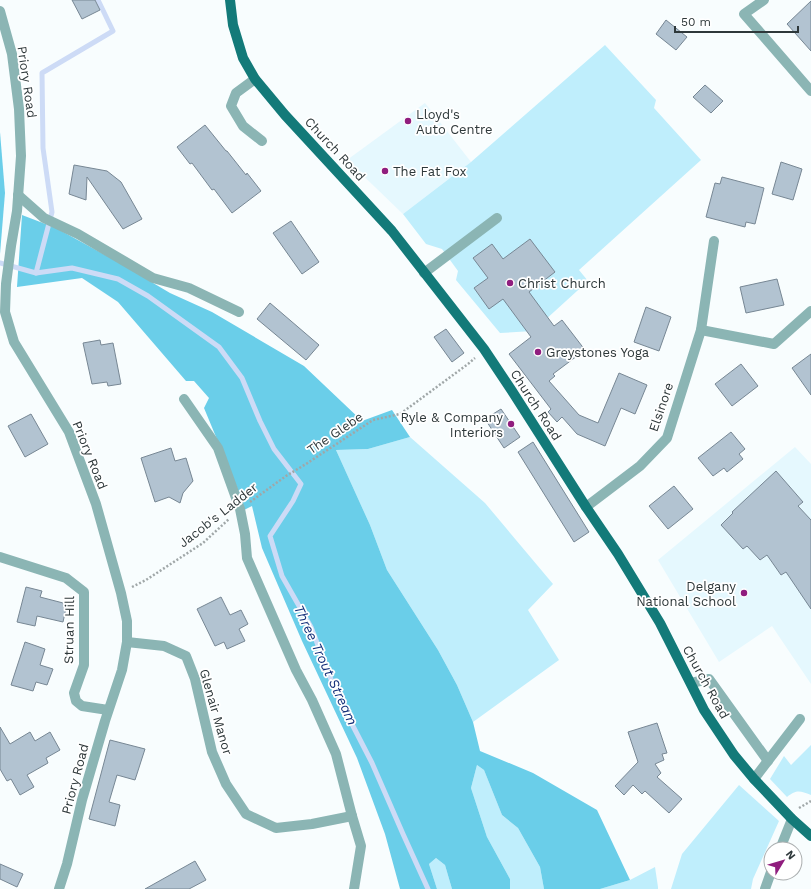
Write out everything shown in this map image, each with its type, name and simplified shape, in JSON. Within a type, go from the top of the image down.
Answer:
[{"type":"main road","name":"Church Road","points":[[230,0],[233,25],[243,58],[255,79],[392,231],[488,355],[618,554],[660,623],[704,710],[734,755],[754,779],[792,819],[811,836]]},
{"type":"street","points":[[764,0],[744,14],[811,91]]},
{"type":"street","name":"Priory Road","points":[[0,12],[12,54],[19,109],[21,156],[17,211],[6,284],[5,312],[14,342],[68,432],[96,504],[121,593],[127,621],[128,642],[122,670],[108,710],[82,800],[67,864],[59,889]]},
{"type":"street","points":[[255,79],[236,92],[231,106],[243,126],[262,141]]},
{"type":"street","points":[[18,195],[44,218],[78,234],[153,278],[189,288],[239,312]]},
{"type":"street","points":[[424,273],[497,218]]},
{"type":"street","name":"Elsinore","points":[[586,507],[640,466],[667,438],[701,330],[714,241]]},
{"type":"street","points":[[701,330],[774,344],[811,311]]},
{"type":"street","points":[[184,399],[218,448],[240,509],[245,534],[247,558],[296,670],[312,700],[336,754],[361,846],[354,889]]},
{"type":"street","name":"Struan Hill","points":[[0,557],[66,578],[84,592],[84,665],[74,693],[76,701],[82,706],[108,710]]},
{"type":"street","name":"Glenair Manor","points":[[128,642],[164,646],[186,656],[195,679],[212,752],[226,784],[246,814],[276,828],[312,824],[352,816]]},
{"type":"street","points":[[691,683],[709,679],[768,761]]},
{"type":"street","points":[[754,779],[800,719]]},
{"type":"street","points":[[783,841],[792,819]]},
{"type":"path","name":"The Glebe","points":[[286,476],[373,420],[400,414],[468,364]]},
{"type":"path","name":"Jacob's Ladder","points":[[121,593],[146,580],[203,543],[240,509],[286,476]]},
{"type":"shaded area","points":[[605,45],[656,100],[654,108],[701,160],[579,270],[588,281],[533,331],[500,333],[456,280],[458,271],[442,249],[426,244],[403,214],[471,162]]},
{"type":"shaded area","points":[[425,103],[471,162],[403,214],[347,160]]},
{"type":"shaded area","points":[[0,132],[5,193],[0,254]]},
{"type":"shaded area","points":[[22,215],[56,228],[170,293],[212,312],[304,366],[362,421],[392,410],[410,437],[368,449],[336,450],[370,525],[387,570],[438,650],[457,685],[473,722],[480,751],[533,773],[597,810],[630,880],[600,889],[544,889],[540,867],[518,828],[502,815],[484,770],[477,765],[471,788],[487,837],[510,879],[510,889],[452,889],[445,865],[436,858],[429,864],[437,889],[400,889],[385,834],[357,758],[302,641],[262,548],[252,506],[244,510],[241,497],[204,408],[209,398],[194,381],[186,381],[118,302],[82,278],[17,287]]},
{"type":"shaded area","points":[[410,437],[485,503],[553,584],[528,610],[559,660],[473,722],[457,685],[438,650],[387,570],[370,525],[336,450],[368,449]]},
{"type":"shaded area","name":"Delgany National School","points":[[795,447],[811,464],[811,684],[772,626],[719,662],[658,560]]},
{"type":"shaded area","points":[[811,745],[811,795],[804,792],[796,792],[787,797],[770,779],[784,756],[791,765]]},
{"type":"shaded area","points":[[477,765],[484,770],[502,815],[518,828],[540,867],[544,889],[510,889],[510,879],[487,837],[471,788]]},
{"type":"shaded area","points":[[739,785],[779,821],[770,841],[763,841],[763,857],[753,879],[751,889],[671,889],[682,854]]},
{"type":"shaded area","points":[[436,858],[445,865],[452,889],[437,889],[429,864]]},
{"type":"shaded area","points":[[655,867],[658,889],[600,889],[630,880]]},
{"type":"building","points":[[72,0],[95,0],[100,10],[82,19]]},
{"type":"building","points":[[811,1],[811,51],[787,24]]},
{"type":"building","points":[[666,20],[687,37],[676,50],[656,34]]},
{"type":"building","points":[[705,85],[723,101],[711,113],[693,97]]},
{"type":"building","points":[[205,125],[261,191],[232,213],[214,189],[212,190],[192,163],[190,164],[177,147]]},
{"type":"building","points":[[781,162],[802,169],[793,200],[772,194]]},
{"type":"building","points":[[74,165],[107,171],[121,182],[142,219],[123,229],[87,177],[86,200],[69,194]]},
{"type":"building","points":[[722,177],[764,188],[755,224],[746,222],[745,227],[706,217],[715,183],[720,184]]},
{"type":"building","points":[[291,221],[319,262],[302,274],[273,233]]},
{"type":"building","points":[[530,239],[555,272],[529,292],[554,326],[562,320],[585,350],[553,374],[555,376],[549,381],[579,415],[598,423],[619,373],[647,385],[635,414],[621,408],[605,446],[577,434],[562,417],[557,422],[548,412],[551,409],[509,354],[531,337],[503,299],[489,309],[474,288],[488,278],[473,258],[492,244],[503,259]]},
{"type":"building","points":[[777,279],[784,305],[746,313],[740,287]]},
{"type":"building","points":[[270,303],[319,345],[306,360],[257,319]]},
{"type":"building","points":[[646,307],[671,317],[659,351],[634,342]]},
{"type":"building","points":[[446,329],[464,353],[452,362],[434,337]]},
{"type":"building","points":[[100,340],[101,345],[113,343],[121,384],[108,386],[107,382],[92,384],[83,343]]},
{"type":"building","points":[[811,354],[811,395],[792,368]]},
{"type":"building","points":[[741,364],[758,386],[732,406],[715,384]]},
{"type":"building","points":[[501,409],[520,437],[504,448],[485,419]]},
{"type":"building","points":[[31,414],[48,444],[25,457],[8,426]]},
{"type":"building","points":[[731,432],[745,449],[739,454],[743,459],[727,472],[724,468],[713,476],[698,458]]},
{"type":"building","points":[[533,442],[589,532],[574,542],[518,452]]},
{"type":"building","points":[[171,448],[175,461],[186,458],[193,481],[183,493],[180,503],[169,497],[155,502],[141,458]]},
{"type":"building","points":[[776,471],[803,502],[798,506],[811,520],[811,609],[786,572],[781,575],[767,555],[760,560],[747,546],[743,549],[721,525],[733,513],[732,512]]},
{"type":"building","points":[[674,486],[693,509],[668,529],[649,506]]},
{"type":"building","points":[[26,587],[42,591],[40,597],[67,604],[63,622],[37,616],[35,626],[17,622]]},
{"type":"building","points":[[221,597],[230,615],[241,610],[248,624],[239,629],[245,641],[227,649],[224,642],[215,646],[197,609]]},
{"type":"building","points":[[25,642],[45,649],[40,665],[53,669],[47,685],[36,682],[33,691],[11,685]]},
{"type":"building","points":[[657,723],[667,753],[662,754],[664,760],[655,764],[661,773],[657,777],[682,799],[669,813],[645,791],[642,794],[633,785],[624,795],[615,786],[638,762],[628,732]]},
{"type":"building","points":[[0,727],[10,744],[30,732],[35,741],[50,732],[60,750],[46,758],[48,763],[27,775],[34,787],[20,795],[11,779],[7,781],[0,769]]},
{"type":"building","points":[[110,740],[145,749],[135,780],[117,775],[109,802],[120,805],[115,826],[89,819]]},
{"type":"building","points":[[195,861],[206,880],[189,889],[145,889]]},
{"type":"building","points":[[0,864],[23,874],[17,887],[0,879]]},
{"type":"waterway","points":[[36,273],[52,212],[43,148],[42,73],[113,31],[98,0]]},
{"type":"waterway","name":"Three Trout Stream","points":[[0,263],[36,273],[72,268],[118,279],[148,296],[219,347],[242,378],[260,421],[274,449],[301,484],[293,501],[270,536],[282,576],[311,627],[337,695],[372,763],[428,889]]},
{"type":"place","name":"Lloyd's Auto Centre","points":[[408,121]]},
{"type":"place","name":"The Fat Fox","points":[[385,171]]},
{"type":"place","name":"Christ Church","points":[[510,283]]},
{"type":"place","name":"Greystones Yoga","points":[[538,352]]},
{"type":"place","name":"Ryle & Company Interiors","points":[[511,424]]},
{"type":"place","name":"Delgany National School","points":[[744,593]]}]
